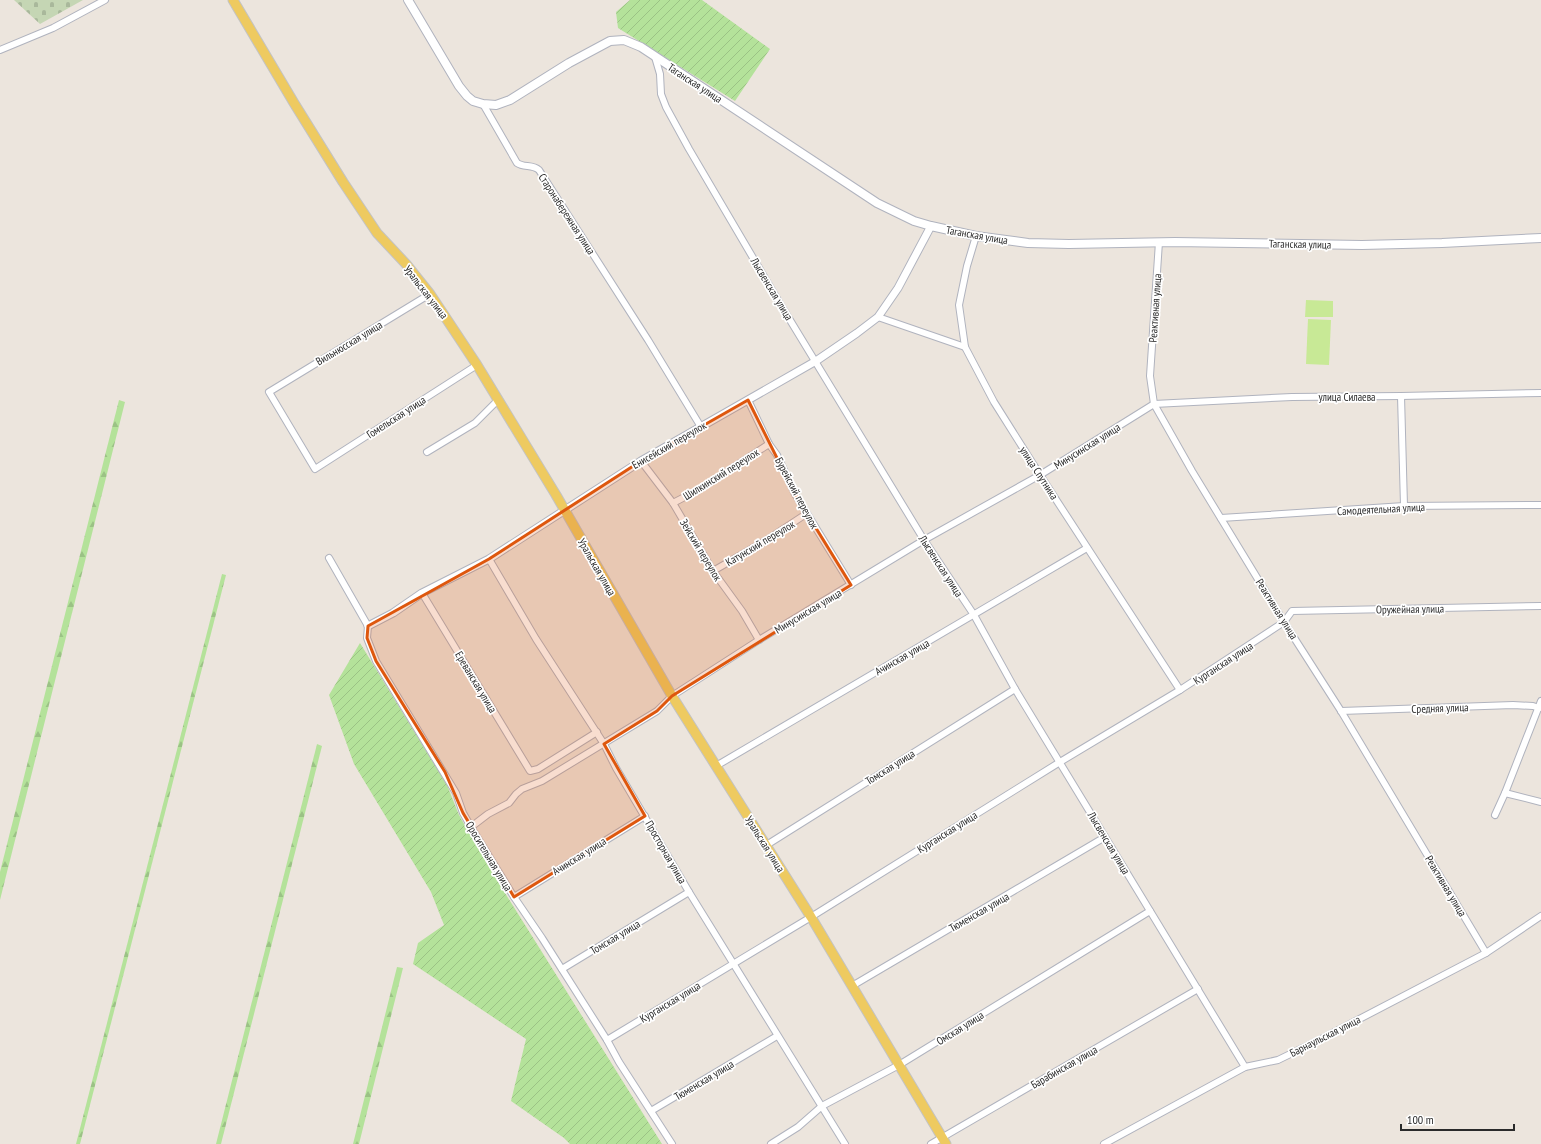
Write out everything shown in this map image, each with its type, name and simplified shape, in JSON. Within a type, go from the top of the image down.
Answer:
[{"type":"main road","name":"Уральская улица","points":[[233,0],[343,182],[377,233],[430,294],[477,366],[565,511],[672,696],[811,917],[944,1141]]},
{"type":"main road","points":[[408,0],[459,86],[467,96],[483,104]]},
{"type":"main road","name":"Таганская улица","points":[[483,104],[496,106],[510,100],[569,63],[610,41],[624,40],[641,47],[877,203],[914,221],[976,236],[1028,243],[1070,244],[1160,242],[1362,245],[1541,238]]},
{"type":"street","points":[[0,50],[53,28],[105,0]]},
{"type":"street","name":"Лысвенская улица","points":[[656,57],[660,74],[661,94],[666,107],[779,302],[924,540],[974,615],[1015,689],[1245,1067]]},
{"type":"street","name":"Старонабережная улица","points":[[483,104],[517,163],[520,166],[535,167],[539,170],[648,340],[701,427]]},
{"type":"street","name":"Енисейский переулок","points":[[368,626],[393,613],[422,594],[489,558],[642,461],[816,361],[857,333],[878,317],[898,288],[931,226]]},
{"type":"street","name":"улица Спутника","points":[[976,236],[967,266],[959,305],[965,347],[994,402],[1180,690]]},
{"type":"street","name":"Реактивная улица","points":[[1160,242],[1150,376],[1154,404],[1192,471],[1284,622],[1341,711],[1486,953]]},
{"type":"street","name":"Вильнюсская улица","points":[[315,469],[269,392],[430,294]]},
{"type":"street","points":[[878,317],[965,347]]},
{"type":"street","name":"Гомельская улица","points":[[315,469],[477,366]]},
{"type":"street","name":"улица Силаева","points":[[1154,404],[1292,397],[1541,393]]},
{"type":"street","points":[[1401,396],[1404,506]]},
{"type":"street","points":[[427,452],[475,423],[498,400]]},
{"type":"street","name":"Бурейский переулок","points":[[748,400],[769,444],[806,514],[851,585]]},
{"type":"street","name":"Минусинская улица","points":[[471,827],[488,814],[509,803],[516,794],[522,790],[542,781],[657,711],[672,696],[759,640],[924,540],[1040,475],[1154,404]]},
{"type":"street","name":"Шилкинский переулок","points":[[673,503],[700,489],[769,444]]},
{"type":"street","name":"Зейский переулок","points":[[642,461],[673,503],[713,571],[742,611],[759,640]]},
{"type":"street","name":"Самодеятельная улица","points":[[1221,518],[1404,506],[1541,505]]},
{"type":"street","name":"Катунский переулок","points":[[713,571],[765,541],[806,514]]},
{"type":"street","name":"Ачинская улица","points":[[716,766],[1087,548]]},
{"type":"street","name":"Оросительная улица","points":[[329,558],[368,626],[367,638],[376,661],[456,793],[463,813],[471,827],[672,1144]]},
{"type":"street","name":"Просторная улица","points":[[489,558],[536,639],[597,732],[616,768],[689,892],[845,1144]]},
{"type":"street","name":"Ереванская улица","points":[[422,594],[530,771],[538,769],[597,732]]},
{"type":"street","name":"Оружейная улица","points":[[1284,622],[1292,611],[1541,606]]},
{"type":"street","name":"Курганская улица","points":[[607,1040],[811,917],[1060,762],[1180,690],[1284,622]]},
{"type":"street","name":"Томская улица","points":[[766,846],[1015,689]]},
{"type":"street","points":[[1495,815],[1541,701]]},
{"type":"street","name":"Средняя улица","points":[[1341,711],[1513,705],[1533,706],[1539,708]]},
{"type":"street","points":[[1505,793],[1541,802]]},
{"type":"street","name":"Ачинская улица","points":[[514,897],[645,816]]},
{"type":"street","name":"Тюменская улица","points":[[852,986],[1105,837]]},
{"type":"street","name":"Томская улица","points":[[562,969],[689,892]]},
{"type":"street","name":"Омская улица","points":[[771,1144],[798,1127],[822,1106],[899,1065],[1150,911]]},
{"type":"street","name":"Барнаульская улица","points":[[1104,1144],[1245,1067],[1278,1060],[1486,953],[1541,916]]},
{"type":"street","name":"Барабинская улица","points":[[931,1144],[944,1141],[1198,989]]},
{"type":"street","name":"Тюменская улица","points":[[651,1111],[777,1036]]},
{"type":"highlighted area","points":[[748,400],[795,494],[851,585],[672,696],[657,711],[604,744],[645,816],[514,897],[463,813],[445,772],[376,661],[367,638],[368,626],[489,559],[641,461]]},
{"type":"green space","points":[[14,0],[83,0],[40,24]]},
{"type":"green space","points":[[630,0],[702,0],[770,49],[735,101],[618,28],[616,12]]},
{"type":"green space","points":[[1306,300],[1333,301],[1333,317],[1305,317]]},
{"type":"green space","points":[[1308,319],[1331,320],[1329,365],[1306,364]]},
{"type":"green space","points":[[119,400],[125,402],[0,900],[0,872]]},
{"type":"green space","points":[[222,574],[226,575],[80,1144],[76,1144]]},
{"type":"green space","points":[[360,643],[447,785],[459,815],[490,869],[662,1144],[570,1144],[564,1138],[511,1101],[526,1039],[413,964],[418,943],[444,925],[431,892],[354,764],[329,695]]},
{"type":"green space","points":[[317,744],[322,746],[221,1144],[216,1144]]},
{"type":"green space","points":[[397,967],[403,968],[359,1144],[353,1144]]}]
